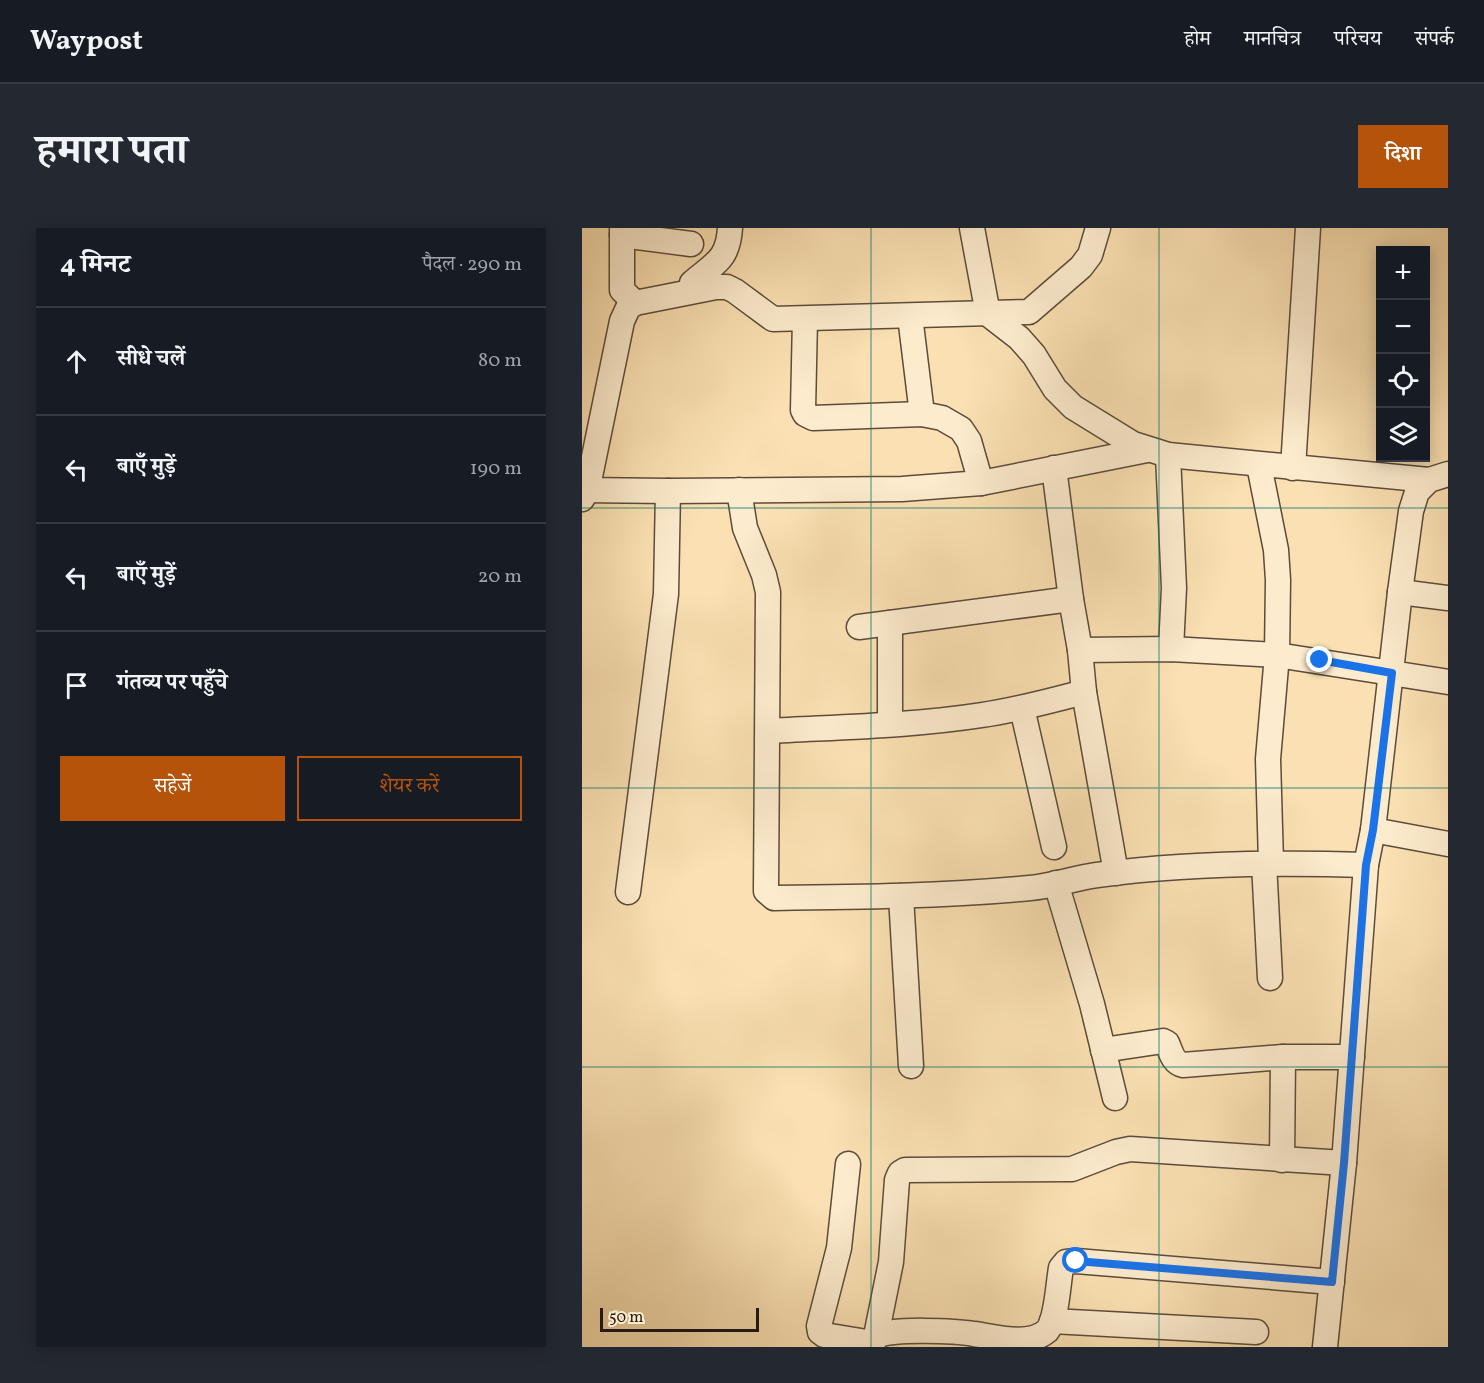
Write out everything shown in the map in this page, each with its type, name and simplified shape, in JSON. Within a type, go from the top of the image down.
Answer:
[{"type":"street","points":[[692,287],[725,255],[730,228]]},
{"type":"street","points":[[972,228],[988,314],[1019,338],[1064,399],[1120,437],[1158,452],[1258,465],[1439,477]]},
{"type":"street","points":[[1098,228],[1090,255],[1081,267],[1029,312],[773,319],[727,287],[692,287],[635,303],[628,308],[622,321],[584,493],[902,489],[981,483],[1054,468],[1158,452]]},
{"type":"street","points":[[1293,468],[1308,228]]},
{"type":"street","points":[[635,303],[622,290],[622,232],[691,236],[692,287]]},
{"type":"street","points":[[910,316],[922,414]]},
{"type":"street","points":[[804,319],[803,411],[805,414],[813,418],[922,414],[942,418],[961,429],[969,441],[981,483]]},
{"type":"street","points":[[1158,452],[1174,588],[1171,649]]},
{"type":"street","points":[[1258,465],[1276,550],[1278,580],[1277,655],[1268,759],[1270,978]]},
{"type":"street","points":[[1054,468],[1084,692],[1116,873]]},
{"type":"street","points":[[1325,1347],[1344,1163],[1366,865],[1373,830],[1400,592],[1411,511],[1417,492],[1439,477]]},
{"type":"street","points":[[740,490],[745,528],[764,575],[768,592],[766,891],[770,896],[774,898],[901,896],[1032,888],[1116,873],[1268,862],[1366,865]]},
{"type":"street","points":[[628,892],[666,594],[668,491]]},
{"type":"street","points":[[1400,592],[1448,598]]},
{"type":"street","points":[[859,627],[1071,599]]},
{"type":"street","points":[[890,623],[890,724]]},
{"type":"street","points":[[1080,650],[1171,649],[1277,655],[1448,682]]},
{"type":"street","points":[[768,731],[890,724],[981,715],[1022,708],[1084,692]]},
{"type":"street","points":[[1022,708],[1054,847]]},
{"type":"street","points":[[1373,830],[1448,844]]},
{"type":"street","points":[[1056,883],[1092,1004],[1115,1098]]},
{"type":"street","points":[[901,896],[911,1066]]},
{"type":"street","points":[[1103,1050],[1163,1041],[1167,1043],[1174,1060],[1183,1065],[1284,1057],[1352,1057]]},
{"type":"street","points":[[1282,1160],[1284,1057]]},
{"type":"street","points":[[873,1342],[891,1262],[897,1180],[900,1173],[905,1170],[1072,1168],[1130,1149],[1344,1163]]},
{"type":"street","points":[[848,1164],[839,1248],[819,1326],[820,1332],[873,1342],[887,1332],[951,1331],[1017,1344],[1040,1336],[1047,1331],[1052,1321],[1060,1268],[1066,1262],[1076,1261],[1332,1282]]},
{"type":"street","points":[[1052,1321],[1256,1332]]},
{"type":"route","points":[[1076,1261],[1332,1282],[1344,1163],[1366,865],[1373,830],[1392,673],[1320,660]]}]
